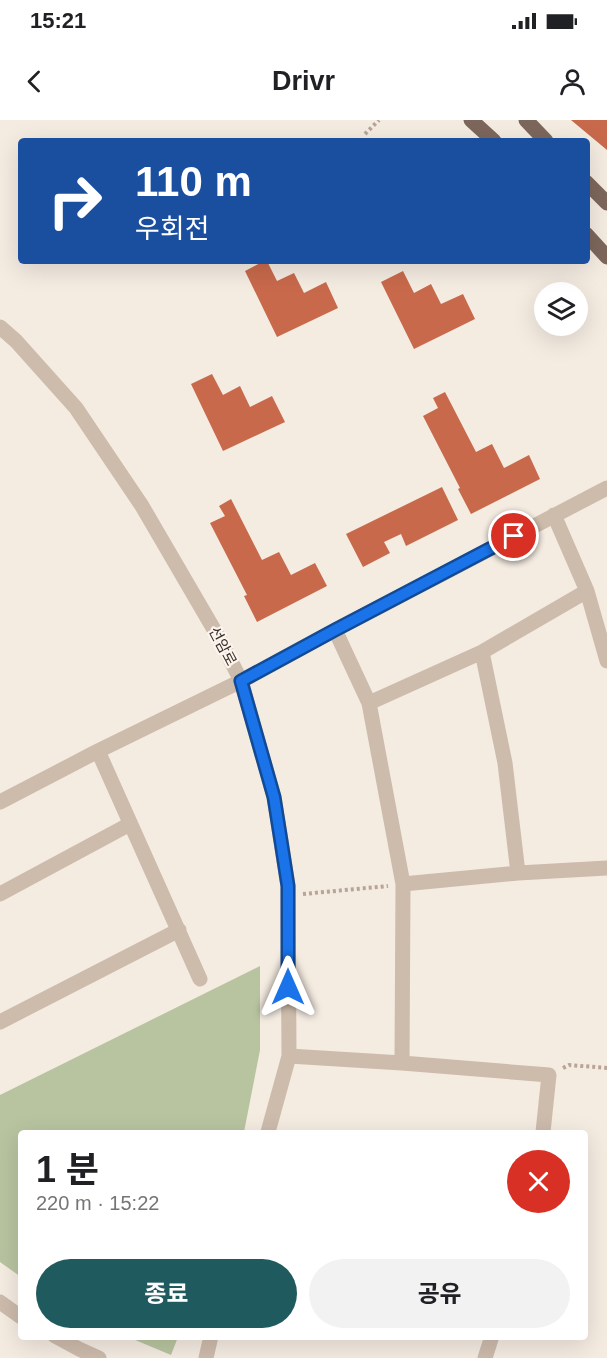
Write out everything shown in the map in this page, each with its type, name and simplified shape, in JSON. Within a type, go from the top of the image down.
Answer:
[{"type":"main road","points":[[471,120],[491,138]]},
{"type":"main road","points":[[526,120],[543,138]]},
{"type":"main road","points":[[590,186],[607,203]]},
{"type":"main road","points":[[590,238],[607,257]]},
{"type":"street","name":"선암로","points":[[0,327],[16,340],[76,408],[142,506],[224,645],[241,681],[274,797],[288,886],[289,1056],[269,1130]]},
{"type":"street","points":[[0,802],[241,681],[607,488]]},
{"type":"street","points":[[554,515],[587,591],[607,661]]},
{"type":"street","points":[[369,703],[482,652],[587,591]]},
{"type":"street","points":[[335,630],[369,703],[404,884],[402,1063]]},
{"type":"street","points":[[482,652],[505,764],[518,873]]},
{"type":"street","points":[[98,751],[200,979]]},
{"type":"street","points":[[0,894],[130,824]]},
{"type":"street","points":[[404,884],[518,873],[607,868]]},
{"type":"street","points":[[0,1022],[178,930]]},
{"type":"street","points":[[289,1056],[549,1075],[543,1130]]},
{"type":"street","points":[[0,1302],[18,1315]]},
{"type":"street","points":[[63,1340],[99,1358]]},
{"type":"street","points":[[206,1358],[211,1340]]},
{"type":"street","points":[[485,1358],[491,1340]]},
{"type":"path","points":[[365,134],[379,120]]},
{"type":"path","points":[[288,895],[404,884]]},
{"type":"path","points":[[549,1075],[569,1065],[607,1068]]},
{"type":"green space","points":[[260,966],[260,1050],[244,1130],[18,1130],[18,1275],[0,1262],[0,1095]]},
{"type":"green space","points":[[135,1340],[177,1340],[171,1355]]},
{"type":"building","points":[[571,120],[607,120],[607,150]]},
{"type":"building","points":[[258,264],[268,264],[277,281],[294,273],[304,293],[326,282],[338,308],[277,337],[245,271]]},
{"type":"building","points":[[403,271],[414,293],[431,284],[441,304],[463,294],[475,319],[414,349],[381,282]]},
{"type":"building","points":[[212,374],[223,395],[240,386],[250,407],[272,396],[285,422],[223,451],[191,384]]},
{"type":"building","points":[[445,392],[476,452],[492,444],[504,468],[529,455],[540,479],[471,514],[423,416],[438,408],[433,398]]},
{"type":"building","points":[[442,487],[458,520],[406,546],[401,534],[384,542],[390,553],[363,567],[346,534]]},
{"type":"building","points":[[231,499],[262,560],[279,552],[291,575],[315,563],[327,586],[257,622],[244,596],[247,595],[210,523],[225,516],[219,506]]},
{"type":"route","points":[[288,987],[288,886],[274,797],[241,681],[514,536]]}]
